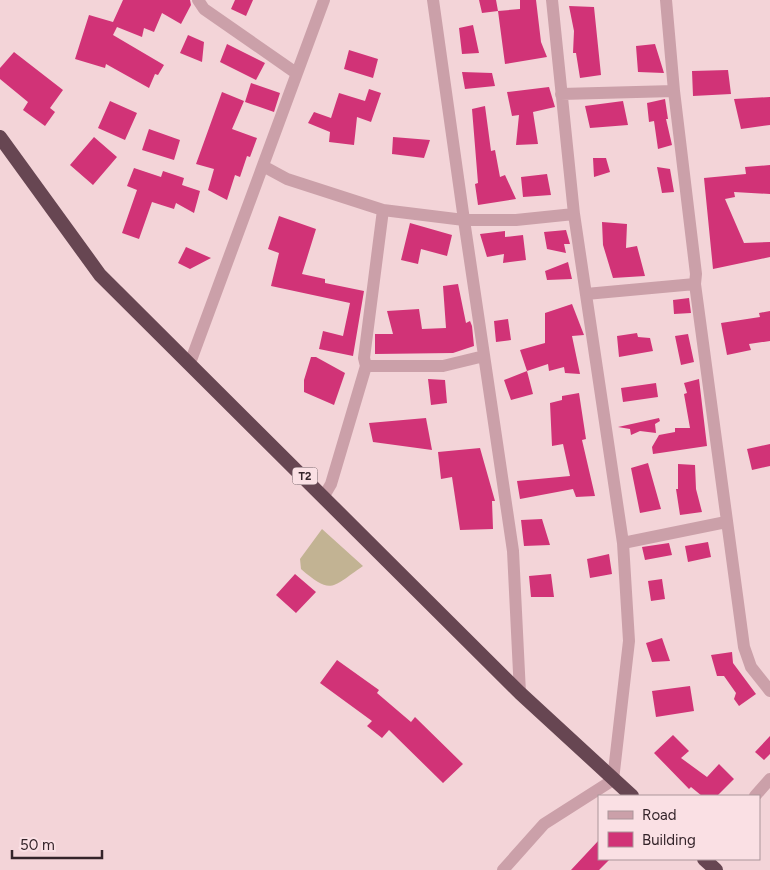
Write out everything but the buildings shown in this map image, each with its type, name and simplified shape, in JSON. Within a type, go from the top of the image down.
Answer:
[{"type":"highway","name":"T2","points":[[0,137],[100,274],[520,693],[631,795]]},
{"type":"highway","points":[[705,860],[716,870]]},
{"type":"street","points":[[198,0],[204,9],[296,73]]},
{"type":"street","points":[[190,363],[324,0]]},
{"type":"street","points":[[433,0],[513,551],[520,693]]},
{"type":"street","points":[[504,870],[544,824],[613,780],[629,641],[623,543],[574,214],[552,0]]},
{"type":"street","points":[[666,0],[674,91],[696,274],[695,284],[744,647],[751,667],[770,692]]},
{"type":"street","points":[[561,94],[674,91]]},
{"type":"street","points":[[263,166],[286,179],[383,210],[464,220],[516,220],[574,214]]},
{"type":"street","points":[[324,496],[331,484],[366,366],[364,358],[383,210]]},
{"type":"street","points":[[586,294],[695,284]]},
{"type":"street","points":[[366,366],[442,366],[484,356]]},
{"type":"street","points":[[623,543],[726,522]]},
{"type":"street","points":[[756,795],[770,779]]},
{"type":"shaded area","points":[[322,529],[363,566],[332,586],[319,583],[301,569],[300,559]]}]
